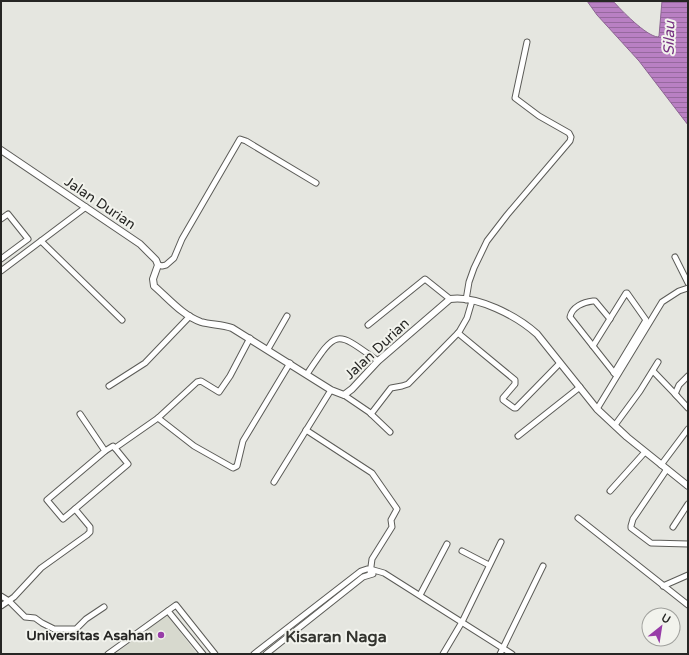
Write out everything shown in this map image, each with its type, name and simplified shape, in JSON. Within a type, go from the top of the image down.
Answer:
[{"type":"street","points":[[371,414],[391,388],[408,384],[458,333],[467,318],[469,282],[487,241],[507,215],[570,141],[571,137],[569,133],[539,116],[515,98],[527,42]]},
{"type":"street","points":[[158,265],[166,265],[174,258],[182,239],[240,139],[246,141],[316,183]]},
{"type":"street","name":"Jalan Durian","points":[[1,150],[140,244],[156,260],[158,265],[153,280],[154,286],[190,316],[202,322],[227,326],[268,349],[331,390],[344,395],[352,389],[378,361],[450,299]]},
{"type":"street","points":[[1,271],[86,207]]},
{"type":"street","points":[[1,218],[8,214],[28,239],[1,259]]},
{"type":"street","points":[[41,242],[122,320]]},
{"type":"street","points":[[675,257],[688,283]]},
{"type":"street","points":[[368,325],[425,279],[450,299],[458,298],[490,305],[526,325],[537,334],[597,409],[645,452],[688,486]]},
{"type":"street","points":[[616,375],[662,302],[679,291],[688,288]]},
{"type":"street","points":[[593,346],[627,292],[646,320],[597,409]]},
{"type":"street","points":[[610,319],[596,301],[575,308],[571,312],[570,317],[616,375]]},
{"type":"street","points":[[109,386],[145,363],[190,316]]},
{"type":"street","points":[[268,349],[287,316]]},
{"type":"street","points":[[458,333],[515,380],[515,384],[503,398],[503,400],[514,408],[516,408],[560,363]]},
{"type":"street","points":[[115,448],[128,464],[63,519],[47,500],[105,451],[113,446],[115,448],[158,418],[199,381],[220,392],[250,338]]},
{"type":"street","points":[[307,374],[328,344],[337,338],[343,338],[350,341],[378,361]]},
{"type":"street","points":[[615,425],[658,362]]},
{"type":"street","points":[[158,418],[194,446],[233,468],[237,466],[243,441],[290,363]]},
{"type":"street","points":[[653,371],[688,408]]},
{"type":"street","points":[[677,396],[675,394],[676,390],[688,376]]},
{"type":"street","points":[[518,436],[580,387]]},
{"type":"street","points":[[274,482],[331,390]]},
{"type":"street","points":[[344,395],[371,414],[390,432]]},
{"type":"street","points":[[80,414],[105,451]]},
{"type":"street","points":[[688,429],[664,467],[631,526],[631,528],[651,543],[688,544]]},
{"type":"street","points":[[266,654],[370,572],[372,559],[392,527],[391,520],[396,511],[395,506],[372,473],[306,430]]},
{"type":"street","points":[[610,491],[645,452]]},
{"type":"street","points":[[672,527],[688,504]]},
{"type":"street","points":[[1,606],[14,597],[41,568],[90,532],[90,527],[75,509]]},
{"type":"street","points":[[578,518],[688,605]]},
{"type":"street","points":[[443,654],[462,622],[500,542]]},
{"type":"street","points":[[420,596],[447,544]]},
{"type":"street","points":[[462,551],[489,565]]},
{"type":"street","points":[[500,654],[543,566]]},
{"type":"street","points":[[254,654],[361,572],[367,569],[370,572],[382,572],[512,654]]},
{"type":"street","points":[[663,586],[688,575]]},
{"type":"street","points":[[1,596],[9,601],[23,616],[33,617],[46,626],[60,629],[77,628],[86,619],[104,607]]},
{"type":"street","points":[[108,654],[176,606],[215,654]]},
{"type":"street","points":[[168,611],[203,654]]},
{"type":"shaded area","name":"Universitas Asahan","points":[[167,615],[197,654],[115,654]]},
{"type":"water","name":"Silau","points":[[587,1],[613,1],[641,28],[653,36],[658,37],[662,1],[688,1],[688,125],[639,61],[597,15]]},
{"type":"place","name":"Universitas Asahan","points":[[161,635]]},
{"type":"district","name":"Kisaran Naga","points":[[336,637]]}]
